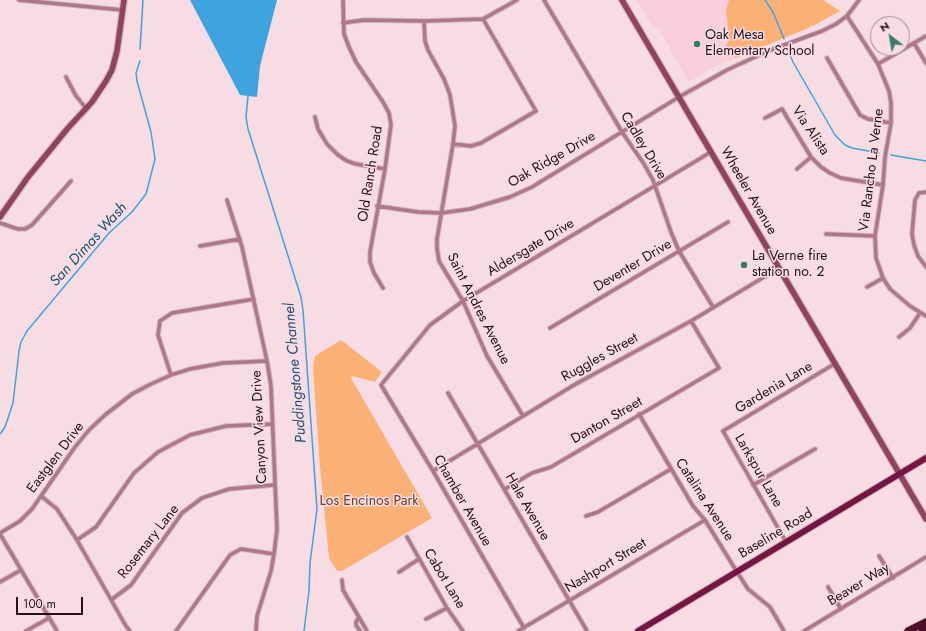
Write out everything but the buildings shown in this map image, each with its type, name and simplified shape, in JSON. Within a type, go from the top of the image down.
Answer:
[{"type":"highway","points":[[908,631],[926,622]]},
{"type":"highway","points":[[922,631],[926,629]]},
{"type":"main road","points":[[0,217],[28,177],[92,102],[102,88],[112,70],[117,51],[124,0]]},
{"type":"main road","name":"Wheeler Avenue","points":[[622,0],[926,518]]},
{"type":"main road","name":"Baseline Road","points":[[638,631],[926,458]]},
{"type":"street","points":[[19,0],[122,10]]},
{"type":"street","name":"Old Ranch Road","points":[[342,0],[344,34],[356,62],[389,113],[391,124],[385,169],[377,206],[370,252],[370,262],[383,288]]},
{"type":"street","points":[[343,22],[364,20],[424,21],[484,19],[517,0]]},
{"type":"street","name":"Cadley Drive","points":[[544,0],[622,132],[644,164],[655,186],[679,251],[713,307]]},
{"type":"street","points":[[847,16],[859,0]]},
{"type":"street","name":"Oak Ridge Drive","points":[[377,206],[418,212],[441,213],[470,209],[510,197],[532,187],[679,97],[741,63],[822,31],[836,24],[847,16]]},
{"type":"street","name":"Via Rancho La Verne","points":[[847,16],[878,64],[889,91],[891,103],[883,185],[875,236],[876,258],[883,278],[899,298],[926,316]]},
{"type":"street","points":[[453,144],[471,146],[481,142],[536,110],[484,19]]},
{"type":"street","name":"Saint Andres Avenue","points":[[424,21],[428,50],[444,79],[450,95],[455,126],[437,238],[439,261],[463,301],[487,356],[523,416]]},
{"type":"street","points":[[878,64],[926,36]]},
{"type":"street","points":[[914,43],[926,63]]},
{"type":"street","points":[[827,58],[860,115],[868,119],[890,123]]},
{"type":"street","points":[[66,77],[76,96],[86,108]]},
{"type":"street","name":"Via Alista","points":[[765,118],[782,109],[811,157],[821,167],[841,178],[883,185]]},
{"type":"street","points":[[315,117],[318,129],[327,144],[338,155],[347,161],[356,164],[385,169]]},
{"type":"street","name":"Aldersgate Drive","points":[[381,385],[430,325],[463,301],[711,152]]},
{"type":"street","points":[[797,169],[811,157]]},
{"type":"street","points":[[0,223],[18,229],[25,229],[32,225],[70,181]]},
{"type":"street","points":[[926,192],[919,193],[915,200],[912,234],[918,256],[926,267]]},
{"type":"street","name":"Canyon View Drive","points":[[227,200],[240,239],[254,299],[271,386],[276,530],[271,571],[257,616],[256,631]]},
{"type":"street","name":"Deventer Drive","points":[[550,328],[728,222]]},
{"type":"street","points":[[826,234],[875,236]]},
{"type":"street","points":[[200,246],[240,239]]},
{"type":"street","name":"Ruggles Street","points":[[433,471],[574,384],[691,321],[779,268]]},
{"type":"street","points":[[867,286],[883,278]]},
{"type":"street","points":[[170,375],[158,335],[160,322],[172,313],[254,299]]},
{"type":"street","points":[[899,337],[910,328],[920,313]]},
{"type":"street","name":"Danton Street","points":[[505,489],[532,473],[551,466],[719,368],[691,321]]},
{"type":"street","name":"Eastglen Drive","points":[[0,534],[20,520],[32,509],[75,447],[105,415],[132,394],[170,375],[210,365],[267,361]]},
{"type":"street","name":"Gardenia Lane","points":[[722,431],[836,363]]},
{"type":"street","name":"Chamber Avenue","points":[[381,385],[524,628]]},
{"type":"street","name":"Hale Avenue","points":[[448,393],[588,631]]},
{"type":"street","name":"Catalina Avenue","points":[[639,414],[693,506],[705,520],[748,589],[770,607],[784,631]]},
{"type":"street","points":[[77,540],[96,527],[134,473],[158,452],[190,435],[226,426],[272,424]]},
{"type":"street","name":"Larkspur Lane","points":[[722,431],[786,542]]},
{"type":"street","points":[[753,485],[815,449]]},
{"type":"street","points":[[586,516],[598,512],[671,468]]},
{"type":"street","name":"Rosemary Lane","points":[[111,600],[132,585],[182,514],[202,498],[229,489],[274,485]]},
{"type":"street","points":[[41,496],[57,508],[130,631]]},
{"type":"street","name":"Nashport Street","points":[[518,631],[705,520]]},
{"type":"street","points":[[0,534],[57,631]]},
{"type":"street","name":"Cabot Lane","points":[[406,537],[447,608],[463,631]]},
{"type":"street","points":[[176,631],[230,555],[241,548],[274,554]]},
{"type":"street","points":[[879,556],[893,578]]},
{"type":"street","name":"Beaver Way","points":[[804,631],[926,557]]},
{"type":"street","points":[[399,572],[419,559]]},
{"type":"street","points":[[0,582],[21,570]]},
{"type":"street","points":[[342,580],[343,590],[367,631]]},
{"type":"street","points":[[828,587],[841,609]]},
{"type":"street","points":[[426,619],[447,608]]},
{"type":"street","points":[[359,616],[356,625],[360,631]]},
{"type":"street","points":[[26,631],[49,618]]},
{"type":"shaded area","name":"Oak Mesa Elementary School","points":[[637,0],[729,0],[726,9],[729,39],[725,49],[736,58],[709,69],[689,82],[658,28],[653,28]]},
{"type":"green space","points":[[729,0],[823,0],[840,11],[813,26],[736,58],[725,49],[729,39],[726,9]]},
{"type":"green space","name":"Los Encinos Park","points":[[341,340],[382,372],[375,382],[352,376],[351,378],[432,518],[342,571],[337,571],[329,558],[320,467],[313,368],[315,356]]},
{"type":"water","points":[[190,0],[277,0],[260,66],[257,97],[240,95]]},
{"type":"waterway","name":"San Dimas Wash","points":[[140,49],[143,0]]},
{"type":"waterway","points":[[765,0],[773,12],[784,39]]},
{"type":"waterway","points":[[788,50],[793,62],[835,135],[845,145],[852,148],[879,153]]},
{"type":"waterway","name":"San Dimas Wash","points":[[0,434],[5,427],[13,403],[19,351],[21,342],[27,331],[109,233],[132,212],[146,194],[155,159],[151,132],[137,81],[136,73],[140,61]]},
{"type":"waterway","name":"Puddingstone Channel","points":[[248,96],[246,117],[248,129],[301,297],[303,310],[317,509],[310,563],[309,591],[304,631]]},
{"type":"waterway","points":[[891,155],[926,161]]},
{"type":"place","name":"Oak Mesa Elementary School","points":[[697,44]]},
{"type":"place","name":"La Verne fire station no. 2","points":[[744,265]]}]
